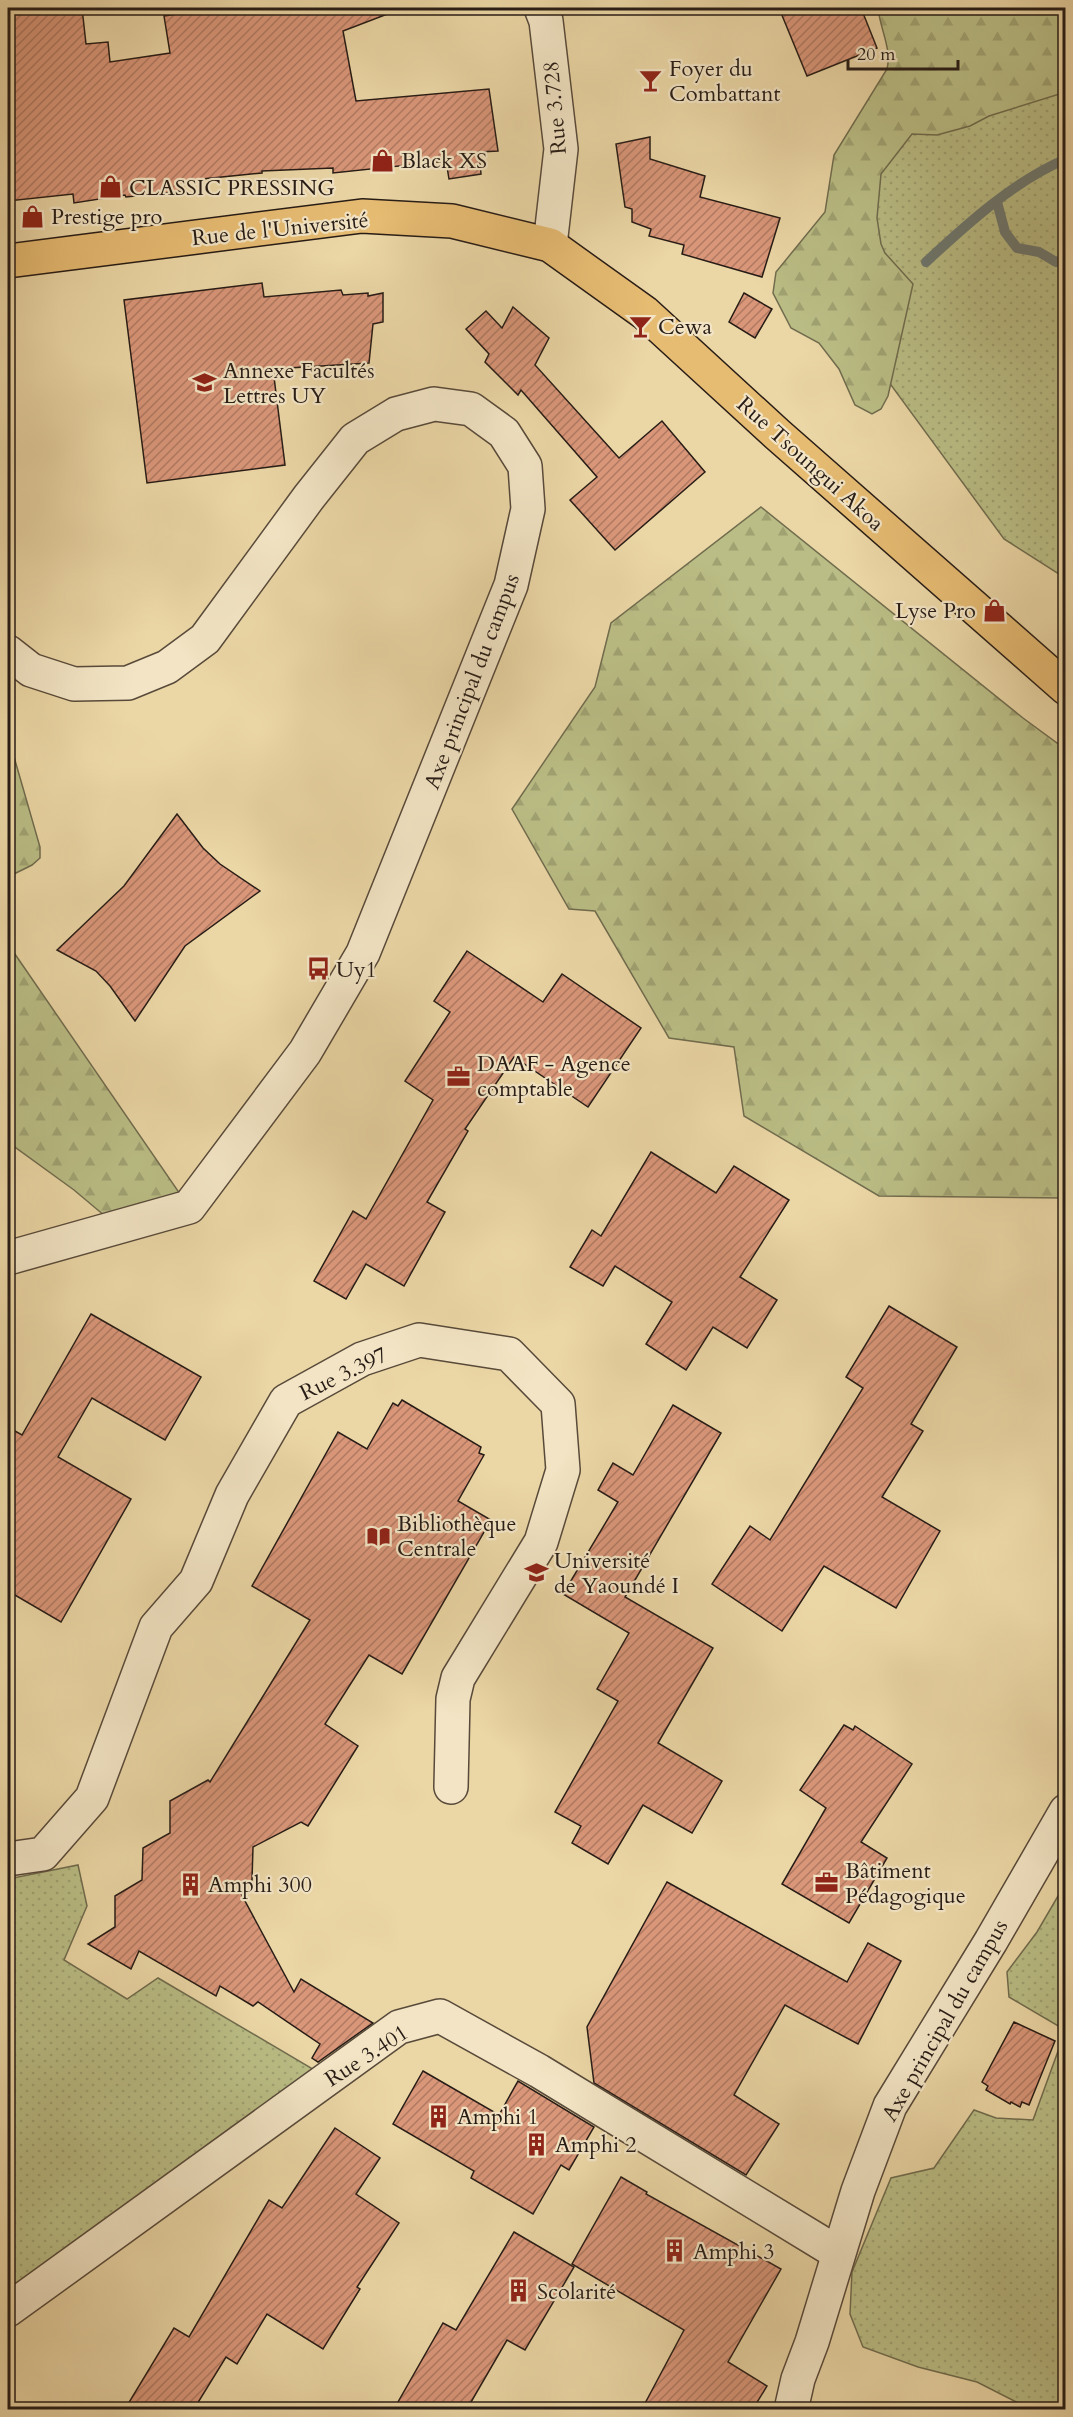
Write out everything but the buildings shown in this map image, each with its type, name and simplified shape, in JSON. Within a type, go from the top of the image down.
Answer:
[{"type":"main road","name":"Rue de l'Université","points":[[8,261],[362,216],[452,221],[550,245]]},
{"type":"main road","name":"Rue Tsoungui Akoa","points":[[550,245],[645,313],[785,442],[1065,688]]},
{"type":"street","name":"Rue 3.728","points":[[541,8],[546,21],[561,149],[550,245]]},
{"type":"street","name":"Axe principal du campus","points":[[8,651],[31,670],[74,684],[128,683],[167,668],[205,639],[309,496],[356,439],[396,414],[434,404],[471,409],[504,433],[525,466],[528,509],[511,585],[363,953],[305,1052],[189,1207],[8,1258]]},
{"type":"street","name":"Rue 3.397","points":[[8,1859],[43,1854],[92,1798],[156,1627],[196,1581],[232,1495],[286,1401],[362,1359],[419,1340],[508,1354],[558,1404],[563,1470],[541,1542],[458,1678],[453,1699],[451,1787]]},
{"type":"street","name":"Axe principal du campus","points":[[791,2409],[798,2379],[812,2342],[858,2191],[890,2106],[990,1941],[1065,1811]]},
{"type":"street","name":"Rue 3.401","points":[[8,2310],[399,2027],[440,2016],[538,2071],[838,2253]]},
{"type":"green space","points":[[878,8],[1065,8],[1066,92],[989,116],[970,126],[937,135],[912,134],[881,174],[877,218],[881,244],[885,253],[913,284],[888,396],[881,409],[872,414],[855,405],[839,369],[819,343],[791,328],[773,293],[776,272],[825,212],[834,155],[887,69],[887,46]]},
{"type":"green space","points":[[1065,61],[1065,578],[1004,539],[833,306],[897,128]]},
{"type":"green space","points":[[761,507],[1023,718],[1065,749],[1065,1198],[879,1196],[744,1116],[734,1047],[669,1038],[595,911],[569,909],[512,809],[595,687],[611,623]]},
{"type":"green space","points":[[8,736],[40,847],[40,858],[32,865],[8,877]]},
{"type":"green space","points":[[8,944],[189,1207],[118,1227],[74,1190],[8,1142]]},
{"type":"green space","points":[[78,1865],[87,1906],[64,1960],[127,1999],[158,1978],[328,2078],[8,2310],[8,1879]]},
{"type":"green space","points":[[1065,1884],[1065,2030],[1009,1997],[1007,1972],[1037,1932]]},
{"type":"green space","points":[[1065,2032],[1065,2409],[1030,2409],[977,2382],[918,2367],[863,2347],[850,2314],[852,2272],[891,2178],[934,2168],[974,2110],[996,2118],[1033,2120]]},
{"type":"waterway","points":[[926,262],[992,204],[1028,179],[1066,159]]},
{"type":"waterway","points":[[997,202],[1005,232],[1017,248],[1039,252],[1056,262],[1066,260]]},
{"type":"place","name":"Foyer du Combattant","points":[[651,81]]},
{"type":"place","name":"Black XS","points":[[383,160]]},
{"type":"place","name":"CLASSIC PRESSING","points":[[111,187]]},
{"type":"place","name":"Prestige pro","points":[[33,216]]},
{"type":"place","name":"Cewa","points":[[640,326]]},
{"type":"place","name":"Annexe Facultés Lettres UY","points":[[205,383]]},
{"type":"place","name":"Lyse Pro","points":[[994,610]]},
{"type":"place","name":"Uy1","points":[[318,969]]},
{"type":"place","name":"DAAF - Agence comptable","points":[[459,1076]]},
{"type":"place","name":"Bibliothèque Centrale","points":[[379,1536]]},
{"type":"place","name":"Université de Yaoundé I","points":[[536,1573]]},
{"type":"place","name":"Bâtiment Pédagogique","points":[[827,1883]]},
{"type":"place","name":"Amphi 300","points":[[190,1884]]},
{"type":"place","name":"Amphi 1","points":[[439,2116]]},
{"type":"place","name":"Amphi 2","points":[[537,2144]]},
{"type":"place","name":"Amphi 3","points":[[675,2251]]},
{"type":"place","name":"Scolarité","points":[[519,2291]]}]
